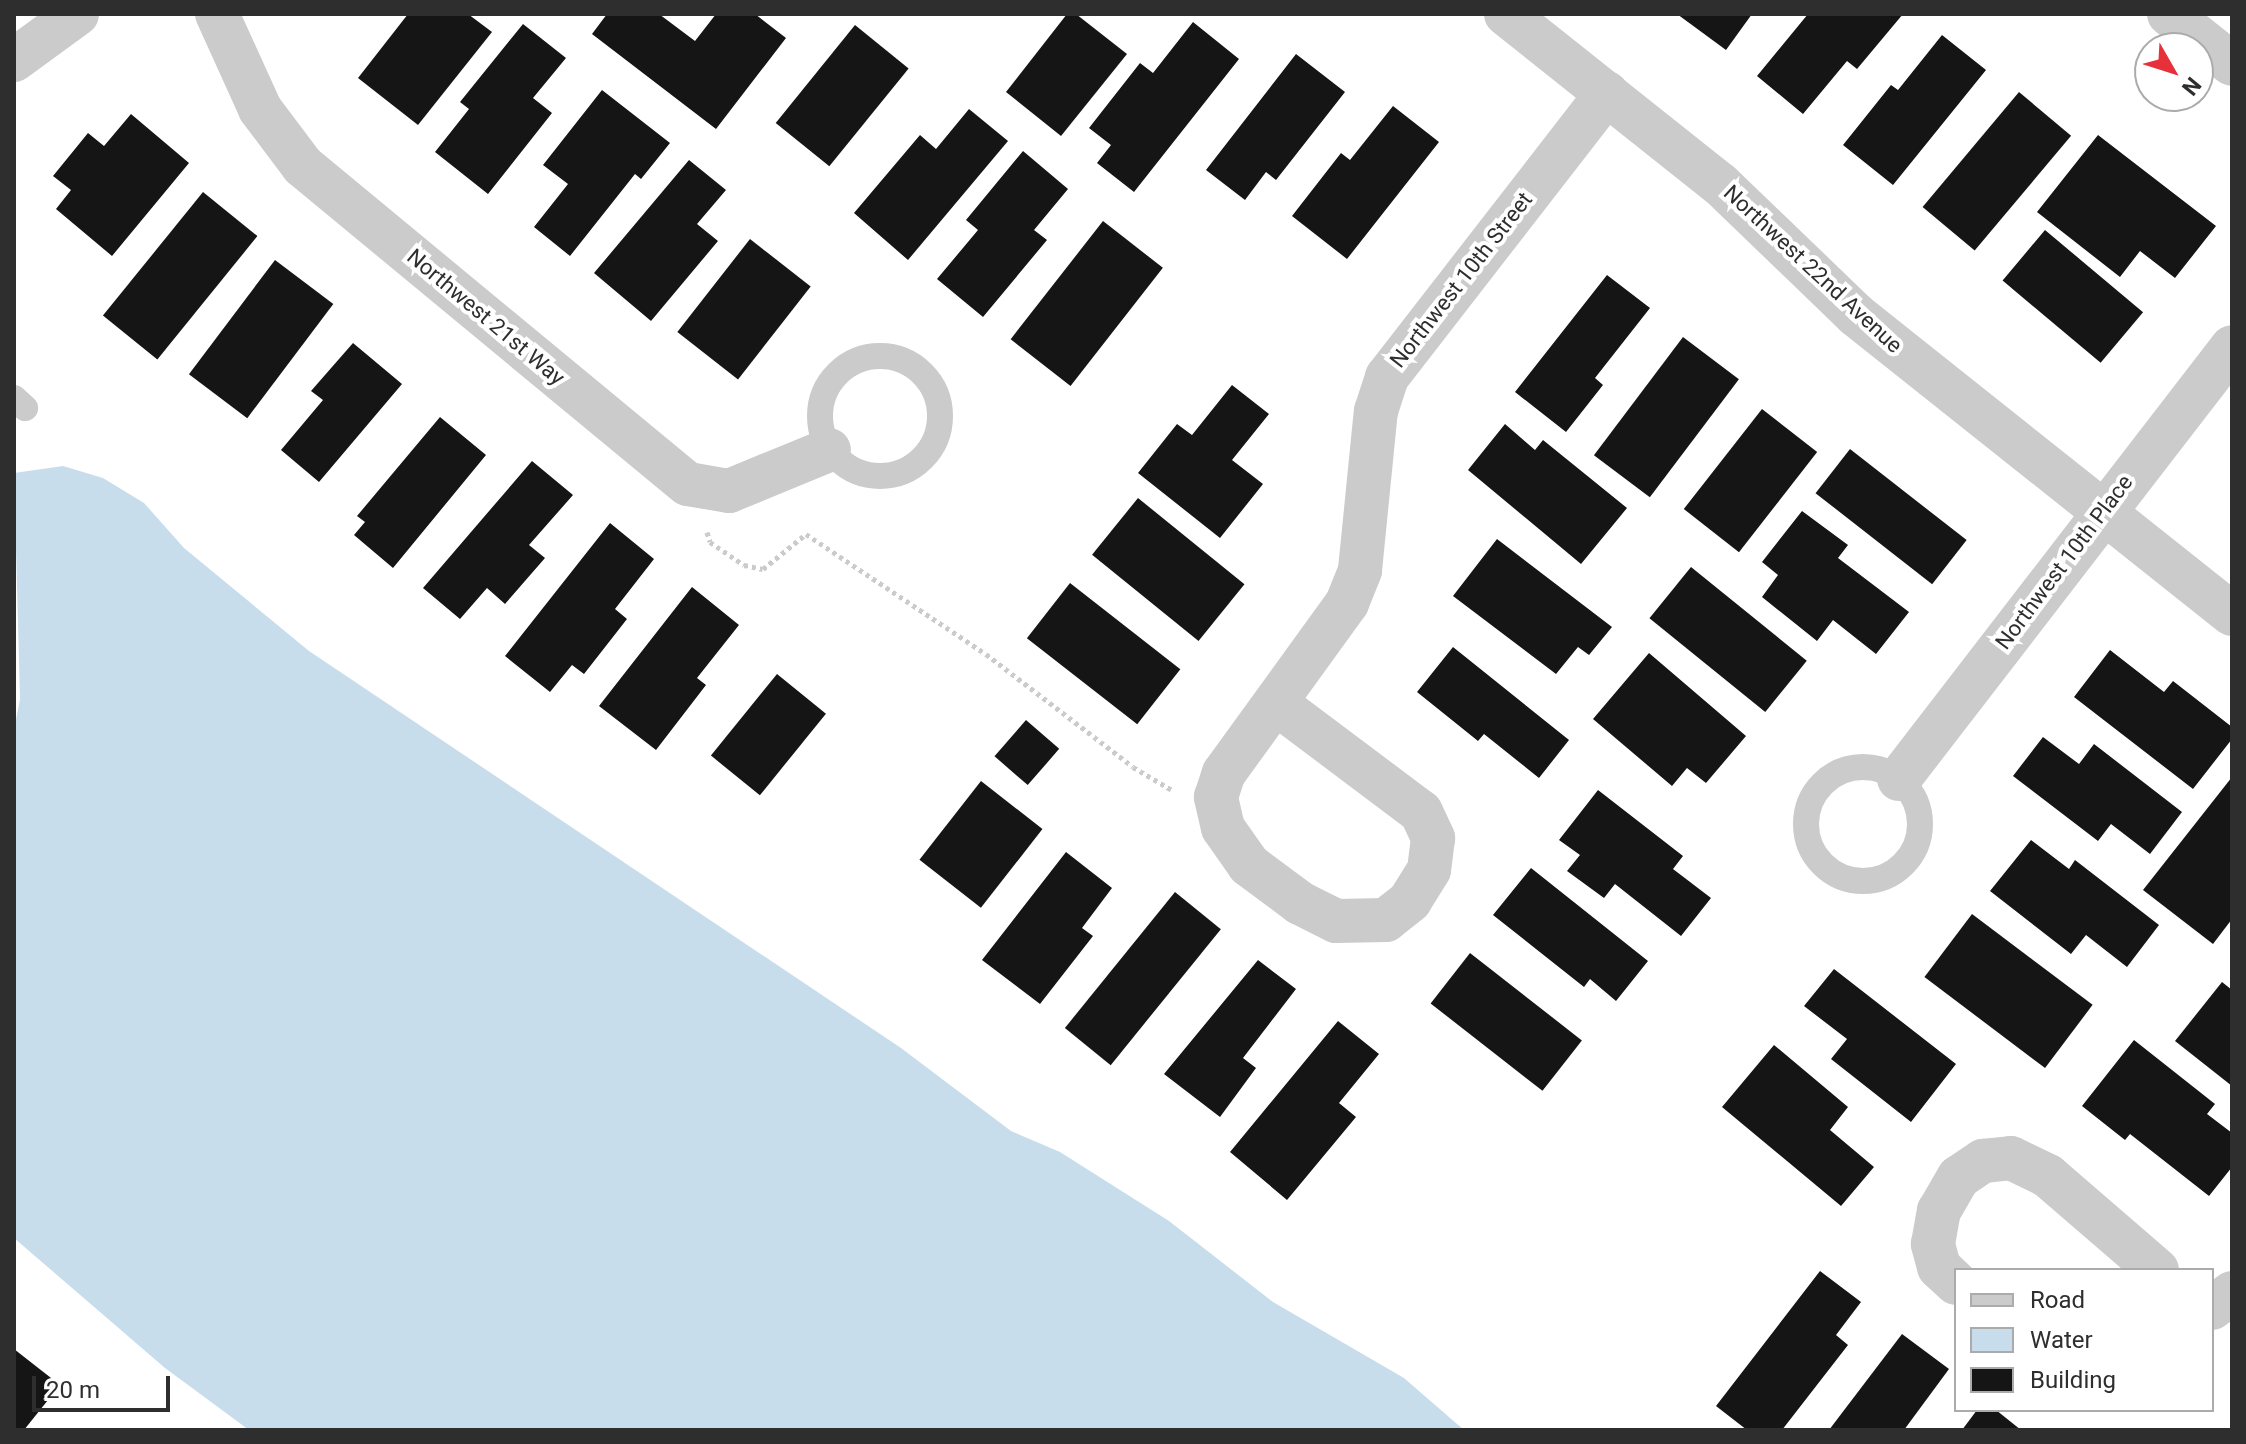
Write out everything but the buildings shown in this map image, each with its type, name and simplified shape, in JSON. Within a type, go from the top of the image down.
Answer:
[{"type":"street","points":[[14,60],[77,14]]},
{"type":"street","name":"Northwest 21st Way","points":[[217,14],[260,109],[303,166],[688,484],[729,491],[829,450]]},
{"type":"street","name":"Northwest 22nd Avenue","points":[[1506,14],[1720,184],[1856,315],[2232,614]]},
{"type":"street","points":[[2169,14],[2232,64]]},
{"type":"street","name":"Northwest 10th Street","points":[[1216,797],[1224,773],[1277,704],[1347,603],[1360,570],[1376,411],[1387,377],[1607,93]]},
{"type":"street","name":"Northwest 10th Place","points":[[1899,779],[2101,512],[2232,347]]},
{"type":"street","points":[[1216,797],[1223,828],[1249,865],[1300,903],[1336,921],[1358,923],[1386,920],[1410,901],[1429,870],[1432,849],[1433,838],[1421,812],[1277,704]]},
{"type":"street","points":[[1954,1281],[1939,1267],[1933,1244],[1939,1211],[1959,1177],[1983,1161],[2011,1158],[2048,1176],[2155,1268]]},
{"type":"street","points":[[2214,1306],[2232,1293]]},
{"type":"lane","points":[[876,355],[897,357],[931,382],[941,421],[929,451],[905,471],[863,475],[829,450],[819,409],[825,389],[847,366],[876,355]]},
{"type":"lane","points":[[1862,766],[1899,779],[1920,812],[1914,851],[1885,877],[1845,879],[1828,869],[1814,854],[1807,825],[1813,797],[1825,781],[1862,766]]},
{"type":"path","points":[[688,484],[710,542],[744,565],[763,569],[806,534],[1065,710],[1133,767],[1194,798],[1216,797]]},
{"type":"water","points":[[63,466],[103,478],[144,503],[184,548],[309,651],[901,1048],[1011,1131],[1060,1152],[1169,1221],[1273,1302],[1404,1378],[1464,1430],[249,1430],[165,1368],[14,1238],[14,730],[20,699],[14,473]]}]
